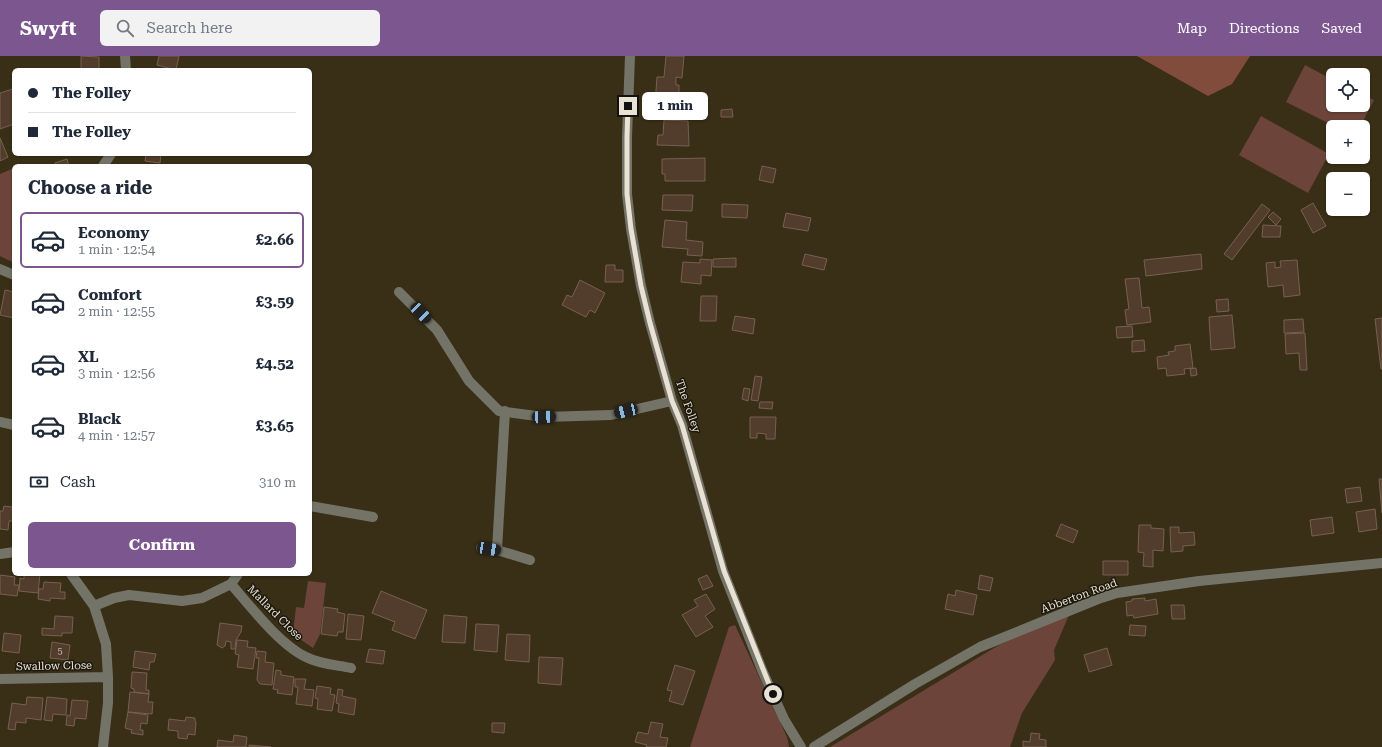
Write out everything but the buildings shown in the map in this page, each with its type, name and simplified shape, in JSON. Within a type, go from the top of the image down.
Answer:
[{"type":"street","points":[[125,56],[126,68]]},
{"type":"street","name":"The Folley","points":[[630,56],[627,194],[631,229],[641,286],[672,401],[682,425],[724,571],[765,677],[784,719],[801,747]]},
{"type":"street","points":[[0,269],[12,274]]},
{"type":"street","points":[[399,292],[437,330],[469,381],[499,410],[544,417],[611,415],[672,401]]},
{"type":"street","points":[[497,550],[505,411]]},
{"type":"street","points":[[0,422],[12,425]]},
{"type":"street","points":[[312,506],[372,517]]},
{"type":"street","points":[[481,548],[497,550],[530,560]]},
{"type":"street","points":[[0,554],[12,552]]},
{"type":"street","name":"Abberton Road","points":[[814,747],[915,684],[980,647],[1098,599],[1117,593],[1199,581],[1382,562]]},
{"type":"street","points":[[72,576],[94,606],[106,644],[108,704],[103,747]]},
{"type":"street","points":[[94,606],[114,598],[129,595],[182,601],[202,598],[230,584],[236,576]]},
{"type":"street","name":"Mallard Close","points":[[230,584],[280,638],[294,650],[306,658],[351,668]]},
{"type":"street","name":"Swallow Close","points":[[0,679],[108,677]]},
{"type":"shaded area","points":[[1137,56],[1250,56],[1232,84],[1208,96]]},
{"type":"shaded area","points":[[1305,65],[1326,76],[1326,112],[1368,112],[1364,120],[1326,120],[1326,122],[1286,102]]},
{"type":"shaded area","points":[[1370,98],[1374,100],[1370,108]]},
{"type":"shaded area","points":[[1261,116],[1326,152],[1326,160],[1308,193],[1239,155]]},
{"type":"shaded area","points":[[12,169],[12,262],[0,256],[0,174]]},
{"type":"shaded area","points":[[308,581],[326,583],[320,634],[313,648],[291,633],[294,625],[296,607],[304,608]]},
{"type":"shaded area","points":[[1069,615],[1054,650],[1055,660],[1022,713],[1010,747],[830,747],[999,645]]},
{"type":"shaded area","points":[[735,625],[787,737],[789,747],[690,747],[729,627]]},
{"type":"route","points":[[628,106],[627,194],[631,229],[641,286],[650,323],[672,401],[682,425],[724,571],[762,670],[773,694]]}]
